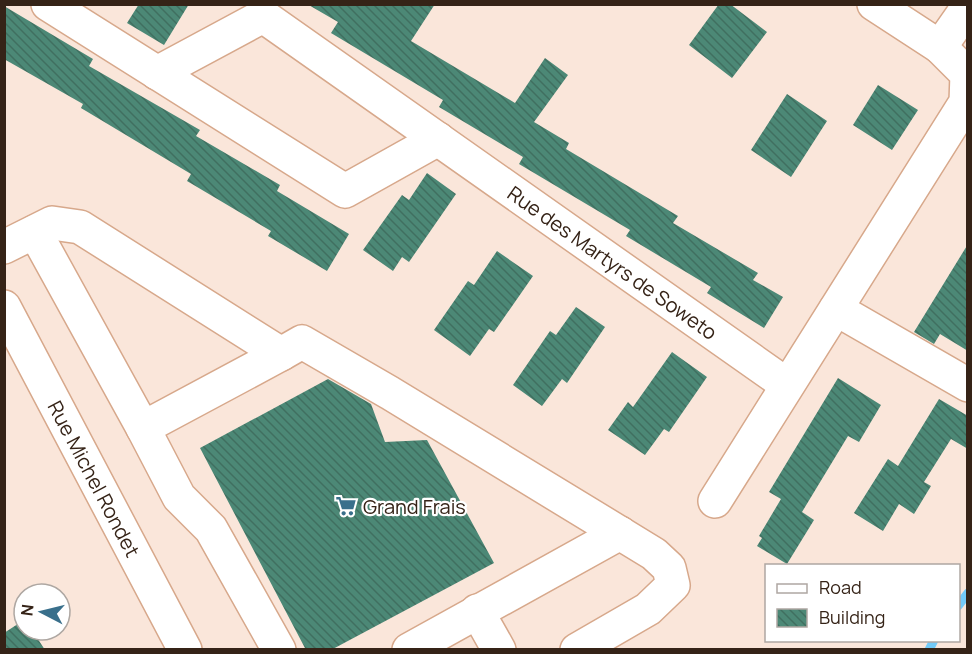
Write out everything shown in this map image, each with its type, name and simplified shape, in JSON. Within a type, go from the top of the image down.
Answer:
[{"type":"street","points":[[48,4],[345,191],[438,139]]},
{"type":"street","points":[[715,501],[966,102],[967,74],[940,47],[874,4]]},
{"type":"street","points":[[940,47],[968,7]]},
{"type":"street","name":"Rue des Martyrs de Soweto","points":[[157,73],[263,16],[787,385]]},
{"type":"street","points":[[4,247],[52,223],[80,227],[280,354]]},
{"type":"street","points":[[35,232],[179,497],[211,529],[279,650]]},
{"type":"street","name":"Rue Michel Rondet","points":[[4,308],[185,650]]},
{"type":"street","points":[[836,309],[968,385]]},
{"type":"street","points":[[143,428],[302,342],[620,533],[654,554],[669,568],[673,585],[648,609],[577,650]]},
{"type":"street","points":[[409,650],[620,533]]},
{"type":"street","points":[[477,612],[500,650]]},
{"type":"building","points":[[139,4],[189,4],[164,45],[127,23]]},
{"type":"building","points":[[307,4],[435,4],[411,41],[515,103],[545,58],[568,75],[534,122],[569,143],[566,149],[678,216],[673,223],[758,273],[753,280],[783,297],[764,328],[707,293],[711,287],[626,236],[630,230],[519,164],[523,157],[439,107],[443,100],[331,33],[338,22]]},
{"type":"building","points":[[719,4],[730,4],[767,32],[732,78],[689,45]]},
{"type":"building","points":[[4,6],[93,59],[89,66],[200,130],[196,136],[280,185],[277,191],[349,234],[327,271],[268,236],[271,231],[187,181],[191,174],[81,108],[83,104],[4,59]]},
{"type":"building","points":[[878,85],[918,110],[892,150],[853,125]]},
{"type":"building","points":[[787,94],[827,121],[791,177],[751,150]]},
{"type":"building","points":[[427,173],[456,194],[409,262],[402,257],[393,271],[363,250],[402,195],[409,200]]},
{"type":"building","points":[[968,244],[968,351],[940,334],[934,344],[914,332]]},
{"type":"building","points":[[497,251],[533,276],[494,332],[489,329],[470,356],[434,330],[468,281],[474,285]]},
{"type":"building","points":[[576,307],[605,327],[567,383],[562,379],[542,406],[513,385],[550,331],[556,335]]},
{"type":"building","points":[[672,352],[707,377],[669,432],[664,429],[645,455],[608,430],[628,402],[633,407]]},
{"type":"building","points":[[838,378],[881,405],[859,442],[848,436],[802,512],[814,520],[787,564],[757,546],[762,538],[759,536],[781,499],[769,492]]},
{"type":"building","name":"Grand Frais","points":[[328,379],[371,404],[385,442],[427,440],[494,563],[331,650],[306,650],[200,448]]},
{"type":"building","points":[[939,399],[968,416],[968,449],[951,439],[924,482],[931,486],[914,514],[899,504],[883,531],[854,513],[888,459],[898,466]]},
{"type":"building","points":[[12,628],[12,642],[40,642],[45,650],[4,650],[4,633]]},
{"type":"waterway","points":[[960,603],[968,593]]},
{"type":"waterway","points":[[929,650],[933,642]]},
{"type":"place","name":"Grand Frais","points":[[346,506]]}]
